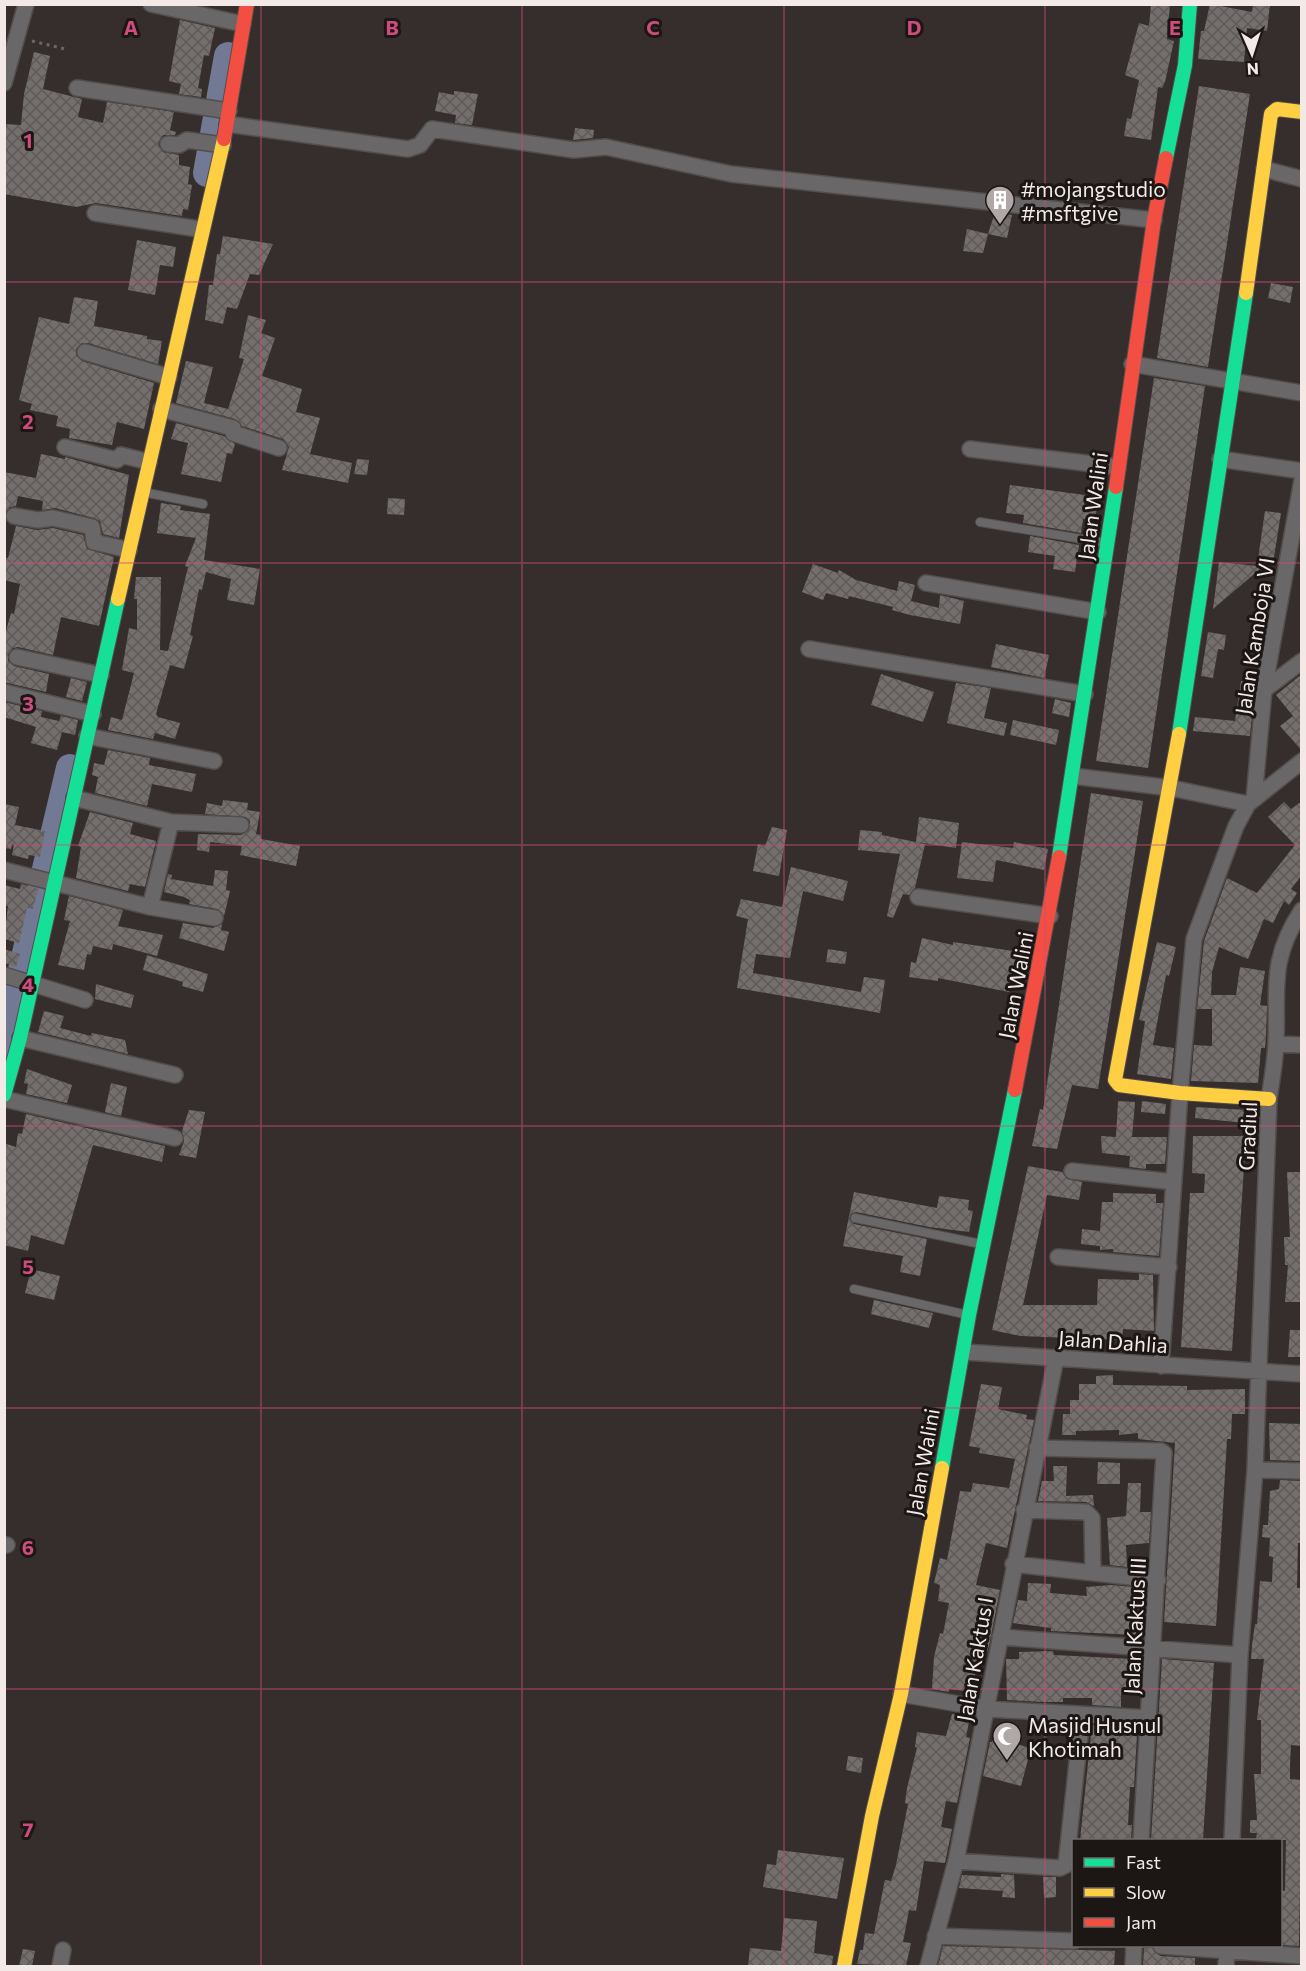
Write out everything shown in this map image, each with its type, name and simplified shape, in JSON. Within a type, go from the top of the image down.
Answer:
[{"type":"street","points":[[4,82],[26,4]]},
{"type":"street","points":[[151,4],[236,23]]},
{"type":"street","points":[[4,1095],[7,1067],[20,1038],[19,979],[74,798],[87,736],[86,712],[123,548],[141,492],[144,461],[161,409],[163,376],[198,229],[222,114],[236,23],[247,4]]},
{"type":"street","name":"Jalan Walini","points":[[844,1966],[872,1816],[901,1694],[969,1315],[1050,916],[1098,612],[1154,220],[1185,64],[1190,4]]},
{"type":"street","points":[[76,88],[408,149],[420,145],[432,129],[453,130],[562,148],[606,147],[731,174],[1154,220]]},
{"type":"street","points":[[1269,1099],[1180,1093],[1119,1085],[1115,1080],[1171,789],[1220,459],[1234,382],[1271,114],[1277,109],[1302,112]]},
{"type":"street","points":[[168,144],[179,145],[187,140],[215,144]]},
{"type":"street","points":[[1264,169],[1302,179]]},
{"type":"street","points":[[95,213],[198,229]]},
{"type":"street","points":[[85,352],[163,376]]},
{"type":"street","points":[[1132,364],[1302,393]]},
{"type":"street","points":[[161,409],[233,428],[233,433],[279,448]]},
{"type":"street","points":[[66,447],[117,460],[121,455],[144,461]]},
{"type":"street","points":[[970,449],[1118,467]]},
{"type":"street","points":[[1220,459],[1302,471]]},
{"type":"street","name":"Jalan Kamboja VI","points":[[1251,801],[1264,690],[1296,542],[1302,480]]},
{"type":"street","points":[[14,516],[38,520],[53,518],[92,527],[94,542],[123,548]]},
{"type":"street","points":[[926,583],[1098,612]]},
{"type":"street","points":[[809,649],[1085,694]]},
{"type":"street","points":[[18,657],[95,673]]},
{"type":"street","points":[[1264,690],[1302,661]]},
{"type":"street","points":[[4,692],[86,712]]},
{"type":"street","points":[[87,736],[214,761]]},
{"type":"street","points":[[1161,1366],[1180,1093],[1194,939],[1236,826],[1251,801],[1302,761]]},
{"type":"street","points":[[1073,776],[1251,801]]},
{"type":"street","points":[[74,798],[171,822],[241,825]]},
{"type":"street","points":[[150,907],[171,822]]},
{"type":"street","points":[[4,870],[150,907],[215,918]]},
{"type":"street","points":[[918,897],[1050,916]]},
{"type":"street","name":"Gradiul","points":[[1232,1839],[1240,1655],[1255,1470],[1269,1099],[1276,1044],[1275,986],[1279,956],[1287,932],[1302,909]]},
{"type":"street","points":[[19,979],[85,1000]]},
{"type":"street","points":[[20,1038],[175,1075]]},
{"type":"street","points":[[1276,1044],[1302,1045]]},
{"type":"street","points":[[4,1100],[175,1138]]},
{"type":"street","points":[[1072,1171],[1174,1182]]},
{"type":"street","points":[[1058,1257],[1169,1267]]},
{"type":"street","name":"Jalan Dahlia","points":[[964,1352],[1302,1374]]},
{"type":"street","name":"Jalan Kaktus I","points":[[928,1966],[956,1861],[1013,1564],[1056,1358]]},
{"type":"street","name":"Jalan Kaktus III","points":[[1037,1448],[1161,1451],[1164,1455],[1141,1839]]},
{"type":"street","points":[[1255,1470],[1302,1472]]},
{"type":"street","points":[[1024,1510],[1086,1512],[1092,1518],[1093,1573]]},
{"type":"street","points":[[1013,1564],[1158,1580]]},
{"type":"street","points":[[1000,1637],[1240,1655]]},
{"type":"street","points":[[901,1694],[987,1709],[1150,1718]]},
{"type":"street","points":[[956,1861],[1060,1868],[1066,1865],[1082,1716]]},
{"type":"street","points":[[935,1936],[1072,1941]]},
{"type":"street","points":[[1133,1966],[1134,1947]]},
{"type":"street","points":[[1168,1947],[1227,1955],[1302,1956]]},
{"type":"street","points":[[60,1966],[63,1950]]},
{"type":"lane","points":[[141,492],[202,504]]},
{"type":"lane","points":[[980,522],[1108,543]]},
{"type":"lane","points":[[855,1218],[985,1245]]},
{"type":"lane","points":[[854,1289],[969,1315]]},
{"type":"path","points":[[17,38],[65,49]]},
{"type":"building","points":[[1151,4],[1170,4],[1167,39],[1174,41],[1165,82],[1162,88],[1158,87],[1151,140],[1124,136],[1127,118],[1131,119],[1139,80],[1125,75],[1139,23],[1149,26]]},
{"type":"building","points":[[1210,4],[1252,12],[1253,4],[1270,4],[1267,31],[1247,28],[1244,62],[1198,59],[1201,31],[1204,31]]},
{"type":"building","points":[[180,20],[215,28],[209,56],[204,55],[198,88],[202,89],[201,97],[179,94],[181,84],[169,81]]},
{"type":"building","points":[[34,52],[50,56],[43,89],[82,99],[78,117],[103,123],[107,102],[174,112],[170,130],[176,132],[175,135],[163,135],[158,144],[163,152],[179,155],[179,165],[190,167],[188,184],[192,185],[188,210],[183,209],[182,216],[96,203],[76,207],[4,194],[4,124],[21,125],[24,94]]},
{"type":"building","points":[[1199,86],[1250,94],[1208,367],[1157,358]]},
{"type":"building","points":[[454,91],[478,94],[472,125],[455,123],[456,115],[435,111],[439,92],[454,95]]},
{"type":"building","points":[[575,128],[594,130],[593,138],[573,140]]},
{"type":"building","name":"#mojangstudio #msftgive","points":[[995,212],[1012,215],[1007,238],[988,234]]},
{"type":"building","points":[[967,229],[988,234],[983,253],[963,251]]},
{"type":"building","points":[[223,236],[273,244],[259,275],[250,274],[237,309],[227,307],[223,324],[205,320],[209,285],[213,285],[217,254],[220,254]]},
{"type":"building","points":[[137,240],[176,247],[173,267],[160,265],[155,295],[128,290]]},
{"type":"building","points":[[1271,283],[1293,287],[1290,303],[1268,298]]},
{"type":"building","points":[[74,297],[98,301],[94,326],[162,341],[158,364],[88,343],[82,343],[76,349],[76,355],[82,361],[154,383],[144,429],[117,422],[112,445],[69,438],[70,429],[56,426],[58,416],[30,410],[32,404],[19,400],[39,317],[69,324]]},
{"type":"building","points":[[248,315],[266,320],[261,333],[275,338],[262,376],[302,389],[296,412],[320,418],[310,454],[352,463],[348,483],[282,470],[289,447],[283,439],[242,426],[235,419],[176,403],[186,361],[213,367],[204,403],[228,409],[244,359],[239,358]]},
{"type":"building","points":[[1154,378],[1205,386],[1148,768],[1096,761]]},
{"type":"building","points":[[176,423],[224,436],[235,444],[232,454],[227,453],[221,482],[181,474],[188,443],[171,439]]},
{"type":"building","points":[[41,454],[65,459],[65,457],[129,475],[119,538],[103,534],[100,521],[94,518],[55,508],[42,510],[43,501],[18,496],[16,506],[10,507],[4,514],[4,472],[36,478]]},
{"type":"building","points":[[357,459],[369,460],[367,475],[354,474]]},
{"type":"building","points":[[1010,485],[1085,495],[1084,504],[1097,506],[1095,521],[1083,519],[1081,533],[1023,523],[1024,515],[1006,513]]},
{"type":"building","points":[[388,498],[405,499],[404,515],[387,514]]},
{"type":"building","points":[[161,503],[181,506],[180,510],[210,514],[204,560],[260,569],[254,605],[227,600],[231,579],[206,572],[202,590],[199,589],[190,635],[193,636],[184,669],[170,665],[156,714],[158,717],[180,723],[175,739],[155,733],[153,739],[108,730],[111,717],[122,720],[134,673],[122,670],[129,628],[137,630],[137,599],[134,599],[136,577],[161,577],[160,650],[168,651],[188,567],[185,566],[196,538],[157,533]]},
{"type":"building","points":[[1265,511],[1281,513],[1274,557],[1213,609],[1219,562],[1257,566]]},
{"type":"building","points":[[16,526],[37,530],[53,528],[83,535],[87,549],[114,557],[99,626],[61,617],[53,655],[18,647],[13,648],[8,654],[8,661],[14,666],[49,674],[46,692],[4,682],[4,638],[11,613],[14,614],[20,584],[4,580],[4,557],[8,558]]},
{"type":"building","points":[[1030,536],[1079,545],[1075,572],[1053,569],[1055,556],[1028,552]]},
{"type":"building","points":[[813,564],[838,573],[839,570],[856,580],[897,591],[899,581],[915,585],[911,601],[939,608],[940,595],[964,601],[960,624],[910,615],[892,610],[893,607],[849,596],[848,599],[826,593],[823,600],[802,592]]},
{"type":"building","points":[[1208,632],[1226,635],[1224,650],[1218,649],[1213,678],[1201,676]]},
{"type":"building","points":[[996,644],[1049,655],[1044,678],[991,667]]},
{"type":"building","points":[[881,674],[934,692],[923,722],[871,705]]},
{"type":"building","points":[[1302,674],[1302,751],[1280,726],[1293,716],[1276,695]]},
{"type":"building","points":[[71,678],[87,682],[82,701],[66,697]]},
{"type":"building","points":[[1241,681],[1255,683],[1250,736],[1193,731],[1195,717],[1235,721]]},
{"type":"building","points":[[956,683],[991,688],[984,718],[1007,723],[1004,736],[947,723]]},
{"type":"building","points":[[1055,699],[1071,703],[1069,717],[1052,713]]},
{"type":"building","points":[[4,702],[42,711],[41,717],[59,721],[61,716],[78,720],[75,735],[62,732],[57,750],[31,743],[36,727],[4,717]]},
{"type":"building","points":[[1013,720],[1059,730],[1056,745],[1010,735]]},
{"type":"building","points":[[108,750],[150,758],[149,765],[196,774],[192,792],[152,784],[147,806],[95,793],[98,777],[92,775],[94,763],[104,765]]},
{"type":"building","points":[[1091,793],[1143,801],[1098,1089],[1072,1085],[1057,1149],[1032,1146],[1040,1109],[1043,1110]]},
{"type":"building","points":[[223,800],[248,803],[247,810],[260,812],[256,834],[261,835],[261,839],[300,846],[296,866],[240,855],[242,846],[210,842],[209,852],[197,850],[198,834],[241,835],[249,830],[250,821],[246,817],[205,814],[207,803],[222,806]]},
{"type":"building","points":[[1302,801],[1302,875],[1291,889],[1297,893],[1289,905],[1284,901],[1273,923],[1264,919],[1248,959],[1219,947],[1212,972],[1211,995],[1236,995],[1240,967],[1265,971],[1260,1005],[1267,1006],[1266,1035],[1265,1048],[1261,1048],[1258,1083],[1191,1081],[1194,1045],[1212,1046],[1212,1009],[1197,1009],[1204,941],[1227,878],[1257,893],[1295,845],[1268,817],[1284,802],[1291,809]]},
{"type":"building","points":[[4,804],[19,807],[15,825],[45,831],[40,857],[29,855],[28,859],[12,855],[14,844],[11,849],[4,848]]},
{"type":"building","points":[[90,812],[133,823],[130,834],[156,841],[145,887],[130,884],[128,891],[76,878],[81,847],[78,846]]},
{"type":"building","points":[[919,817],[959,823],[956,848],[916,842]]},
{"type":"building","points":[[772,827],[787,830],[779,876],[753,871],[758,844],[765,846]]},
{"type":"building","points":[[860,830],[882,832],[882,835],[925,844],[915,888],[909,895],[903,894],[893,918],[887,916],[900,854],[858,850]]},
{"type":"building","points":[[962,842],[1013,848],[1014,842],[1048,849],[1044,870],[996,860],[993,882],[957,878]]},
{"type":"building","points":[[791,867],[848,881],[843,901],[803,891],[790,958],[756,954],[753,973],[861,992],[864,977],[885,980],[880,1013],[737,988],[748,919],[736,916],[741,899],[782,907]]},
{"type":"building","points":[[215,870],[228,871],[226,890],[230,891],[224,916],[217,909],[189,904],[190,900],[184,897],[164,892],[168,874],[172,875],[171,879],[213,886]]},
{"type":"building","points":[[21,884],[38,889],[33,909],[27,908],[19,943],[4,939],[8,906],[4,906],[4,885],[20,889]]},
{"type":"building","points":[[69,896],[123,910],[118,926],[163,935],[157,956],[113,944],[112,950],[93,946],[91,955],[87,954],[84,970],[58,965],[70,921],[64,920]]},
{"type":"building","points":[[183,923],[213,928],[222,924],[221,930],[229,932],[224,951],[179,938]]},
{"type":"building","points":[[922,938],[953,945],[953,942],[1027,953],[1025,969],[1014,967],[1009,992],[938,978],[938,981],[909,977],[911,962],[916,963]]},
{"type":"building","points":[[1157,942],[1176,947],[1169,976],[1166,975],[1153,1045],[1174,1048],[1171,1079],[1137,1074],[1145,1021],[1139,1020]]},
{"type":"building","points":[[4,949],[20,954],[16,967],[4,963]]},
{"type":"building","points":[[828,949],[847,952],[845,964],[826,962]]},
{"type":"building","points":[[147,955],[208,974],[203,992],[182,986],[183,982],[143,970]]},
{"type":"building","points":[[96,984],[134,995],[131,1008],[95,999]]},
{"type":"building","points":[[44,1011],[64,1016],[60,1028],[91,1036],[92,1033],[125,1040],[128,1054],[38,1032]]},
{"type":"building","points":[[27,1069],[72,1085],[67,1103],[26,1094],[28,1084],[24,1083]]},
{"type":"building","points":[[111,1083],[127,1087],[121,1116],[105,1112]]},
{"type":"building","points":[[1118,1101],[1135,1102],[1132,1137],[1167,1137],[1165,1164],[1146,1164],[1146,1169],[1129,1167],[1130,1156],[1102,1153],[1101,1136],[1116,1137]]},
{"type":"building","points":[[1142,1101],[1166,1104],[1165,1114],[1141,1112]]},
{"type":"building","points":[[1196,1107],[1247,1110],[1246,1123],[1195,1118]]},
{"type":"building","points":[[189,1110],[205,1112],[196,1158],[179,1155],[184,1141],[182,1131]]},
{"type":"building","points":[[26,1114],[165,1146],[162,1162],[93,1145],[64,1245],[31,1235],[28,1251],[4,1245],[4,1143],[16,1147],[18,1133],[22,1134]]},
{"type":"building","points":[[1193,1136],[1246,1136],[1232,1351],[1181,1347],[1190,1193],[1204,1193],[1205,1174],[1192,1173]]},
{"type":"building","points":[[1028,1166],[1062,1172],[1067,1179],[1082,1182],[1079,1200],[1047,1195],[1023,1305],[1097,1305],[1098,1279],[1139,1280],[1139,1274],[1153,1275],[1154,1331],[1123,1329],[1122,1340],[1021,1336],[992,1330]]},
{"type":"building","points":[[1287,1172],[1302,1172],[1302,1302],[1285,1302],[1288,1265],[1285,1265],[1284,1237],[1290,1237]]},
{"type":"building","points":[[854,1192],[937,1208],[939,1196],[969,1200],[968,1210],[973,1211],[969,1232],[929,1227],[856,1212],[851,1214],[849,1219],[854,1224],[927,1239],[920,1276],[900,1272],[903,1256],[843,1246]]},
{"type":"building","points":[[1113,1193],[1156,1194],[1156,1203],[1163,1203],[1159,1256],[1113,1252],[1113,1249],[1100,1250],[1100,1246],[1081,1244],[1082,1229],[1100,1231],[1102,1202],[1113,1202]]},
{"type":"building","points":[[31,1269],[60,1276],[54,1300],[25,1293]]},
{"type":"building","points":[[874,1300],[933,1313],[929,1328],[871,1314]]},
{"type":"building","points":[[1290,1330],[1302,1330],[1300,1357],[1288,1357]]},
{"type":"building","points":[[1113,1375],[1113,1385],[1187,1386],[1187,1390],[1245,1389],[1245,1414],[1232,1414],[1231,1439],[1227,1439],[1216,1626],[1164,1622],[1175,1443],[1138,1439],[1138,1433],[1119,1435],[1119,1430],[1076,1431],[1076,1435],[1062,1435],[1063,1414],[1070,1414],[1070,1400],[1079,1400],[1079,1384],[1096,1384],[1096,1376]]},
{"type":"building","points":[[981,1384],[1002,1387],[998,1409],[1027,1415],[1026,1419],[1034,1420],[1007,1548],[986,1543],[976,1585],[1000,1590],[989,1646],[986,1655],[979,1653],[972,1692],[949,1689],[949,1692],[932,1689],[934,1657],[940,1633],[943,1634],[949,1603],[938,1601],[940,1585],[934,1583],[940,1558],[947,1560],[960,1491],[971,1492],[973,1483],[1009,1488],[1015,1459],[979,1453],[980,1448],[969,1446]]},
{"type":"building","points":[[1269,1423],[1302,1424],[1302,1461],[1270,1460]]},
{"type":"building","points":[[1098,1462],[1120,1463],[1120,1484],[1097,1484]]},
{"type":"building","points":[[1053,1466],[1067,1466],[1066,1496],[1093,1495],[1094,1506],[1086,1502],[1038,1501],[1042,1481],[1054,1481]]},
{"type":"building","points":[[1280,1480],[1302,1481],[1302,1543],[1298,1543],[1297,1588],[1302,1588],[1302,1746],[1291,1745],[1290,1764],[1290,1779],[1302,1780],[1299,1946],[1282,1945],[1282,1890],[1285,1891],[1286,1840],[1256,1839],[1257,1833],[1250,1833],[1250,1820],[1257,1820],[1254,1774],[1261,1774],[1261,1720],[1257,1720],[1264,1659],[1251,1659],[1252,1645],[1255,1624],[1257,1624],[1260,1581],[1272,1582],[1273,1557],[1269,1556],[1270,1538],[1262,1537],[1263,1525],[1268,1525],[1270,1491],[1279,1489]]},
{"type":"building","points":[[1128,1483],[1141,1483],[1140,1512],[1151,1512],[1149,1543],[1126,1545],[1127,1567],[1110,1565],[1107,1518],[1126,1516]]},
{"type":"building","points":[[1028,1583],[1051,1584],[1050,1593],[1087,1596],[1086,1587],[1111,1585],[1146,1588],[1145,1612],[1138,1612],[1136,1616],[1136,1635],[1051,1631],[1051,1628],[1013,1623],[1018,1600],[1027,1601]]},
{"type":"building","points":[[1053,1651],[1054,1655],[1133,1659],[1132,1680],[1141,1680],[1140,1693],[1121,1694],[1121,1707],[1092,1705],[1092,1698],[1063,1698],[1063,1702],[1007,1700],[1006,1659],[1019,1659],[1019,1652]]},
{"type":"building","points":[[1162,1659],[1214,1663],[1203,1839],[1151,1839]]},
{"type":"building","points":[[952,1714],[970,1717],[966,1737],[970,1738],[957,1803],[946,1801],[941,1827],[952,1829],[945,1863],[924,1861],[916,1911],[909,1910],[903,1942],[911,1943],[906,1966],[857,1964],[860,1950],[863,1950],[865,1933],[874,1934],[885,1880],[891,1881],[896,1865],[908,1804],[905,1803],[907,1788],[917,1748],[915,1747],[917,1732],[946,1736]]},
{"type":"building","points":[[1092,1725],[1132,1727],[1132,1735],[1137,1735],[1134,1787],[1130,1787],[1128,1825],[1132,1825],[1131,1839],[1080,1839]]},
{"type":"building","name":"Masjid Husnul Khotimah","points":[[994,1738],[1031,1748],[1021,1786],[983,1776],[990,1742]]},
{"type":"building","points":[[848,1756],[863,1758],[861,1773],[846,1770]]},
{"type":"building","points":[[778,1850],[844,1858],[837,1899],[763,1887],[767,1864],[776,1865]]},
{"type":"building","points":[[1001,1874],[1014,1875],[1015,1898],[1002,1897],[1003,1891],[959,1888],[962,1875],[1001,1877]]},
{"type":"building","points":[[1043,1877],[1056,1877],[1056,1897],[1044,1898]]},
{"type":"building","points":[[784,1918],[817,1921],[814,1953],[833,1956],[832,1966],[748,1966],[750,1948],[781,1951]]},
{"type":"building","points":[[943,1946],[1115,1951],[1114,1966],[938,1966]]},
{"type":"building","points":[[1144,1948],[1152,1948],[1160,1956],[1195,1958],[1195,1966],[1143,1966]]},
{"type":"building","points":[[23,1949],[35,1951],[32,1966],[19,1966]]},
{"type":"waterway","points":[[207,173],[228,56]]},
{"type":"waterway","points":[[4,1046],[70,768]]},
{"type":"traffic: fast","points":[[1166,158],[1185,65],[1190,4]]},
{"type":"traffic: fast","points":[[1179,734],[1246,293]]},
{"type":"traffic: fast","points":[[1059,857],[1116,487]]},
{"type":"traffic: fast","points":[[4,1095],[20,1038],[118,599]]},
{"type":"traffic: fast","points":[[942,1468],[969,1315],[1015,1090]]},
{"type":"traffic: slow","points":[[1246,293],[1271,114],[1277,109],[1302,112]]},
{"type":"traffic: slow","points":[[118,599],[224,139]]},
{"type":"traffic: slow","points":[[1179,734],[1115,1080],[1119,1085],[1180,1093],[1269,1099]]},
{"type":"traffic: slow","points":[[844,1966],[872,1816],[901,1694],[942,1468]]},
{"type":"traffic: jam","points":[[224,139],[247,4]]},
{"type":"traffic: jam","points":[[1116,487],[1154,220],[1166,158]]},
{"type":"traffic: jam","points":[[1015,1090],[1059,857]]},
{"type":"place","name":"#mojangstudio #msftgive","points":[[1000,226]]},
{"type":"place","name":"Masjid Husnul Khotimah","points":[[1007,1762]]}]
